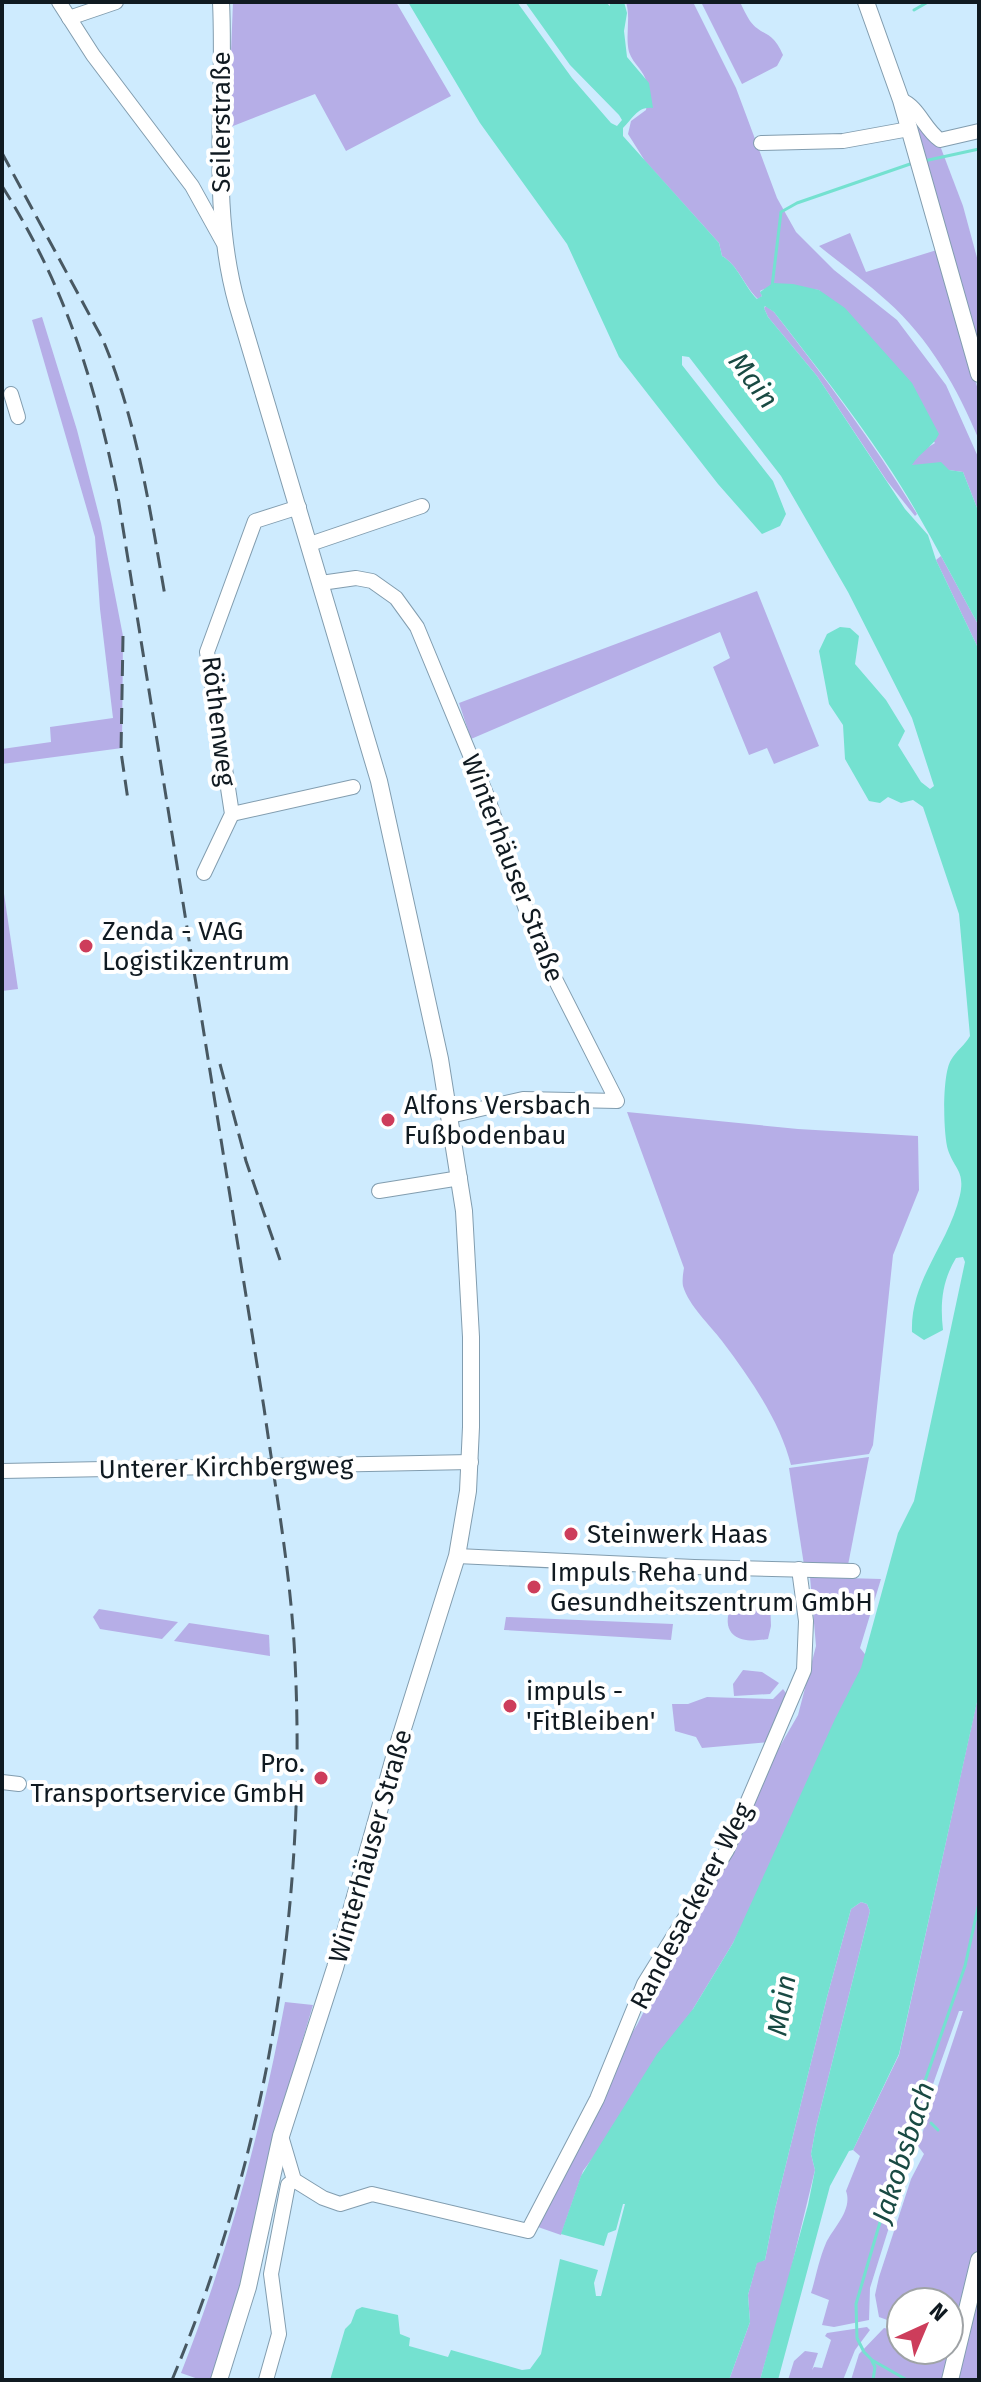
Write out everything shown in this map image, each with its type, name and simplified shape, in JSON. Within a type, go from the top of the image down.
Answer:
[{"type":"main road","name":"Seilerstraße","points":[[221,2],[219,187],[223,242]]},
{"type":"main road","points":[[866,2],[919,158],[979,374]]},
{"type":"main road","name":"Winterhäuser Straße","points":[[219,2380],[248,2287],[281,2136],[335,1968],[395,1754],[457,1556],[471,1462],[471,1337],[460,1178],[440,1059],[379,781],[237,304],[223,242]]},
{"type":"main road","points":[[950,2380],[979,2260]]},
{"type":"street","name":"Winterhäuser Straße","points":[[59,2],[93,55],[192,186],[223,242]]},
{"type":"street","points":[[69,18],[116,2]]},
{"type":"street","points":[[901,100],[910,104],[931,133],[940,140],[979,131]]},
{"type":"street","points":[[761,143],[843,141],[909,129]]},
{"type":"street","points":[[192,186],[202,193],[211,194],[219,187]]},
{"type":"street","points":[[310,544],[422,506]]},
{"type":"street","name":"Röthenweg","points":[[204,873],[232,814],[207,652],[255,521],[299,507]]},
{"type":"street","name":"Winterhäuser Straße","points":[[321,583],[356,578],[372,581],[396,598],[417,627],[487,796],[530,921],[552,973],[617,1101],[523,1099],[450,1116]]},
{"type":"street","points":[[232,814],[353,787]]},
{"type":"street","points":[[379,1191],[460,1178]]},
{"type":"street","name":"Unterer Kirchbergweg","points":[[2,1471],[471,1462]]},
{"type":"street","points":[[457,1556],[853,1571]]},
{"type":"street","name":"Randesackerer Weg","points":[[294,2180],[323,2198],[340,2204],[372,2194],[528,2231],[597,2099],[644,1984],[727,1850],[804,1670],[806,1621],[799,1569]]},
{"type":"street","points":[[2,1782],[19,1784]]},
{"type":"street","points":[[266,2380],[279,2334],[271,2274],[288,2185],[294,2180],[281,2136]]},
{"type":"shaded area","points":[[233,2],[396,2],[451,96],[346,151],[315,94],[228,128]]},
{"type":"shaded area","points":[[626,2],[693,2],[736,88],[777,198],[796,232],[834,270],[897,320],[946,385],[979,459],[979,513],[963,472],[911,465],[920,452],[935,443],[819,290],[775,286],[760,291],[762,296],[758,299],[722,256],[719,243],[645,161],[628,134],[631,121],[646,110],[648,93],[643,73],[629,52]]},
{"type":"shaded area","points":[[701,2],[740,2],[750,21],[779,47],[783,55],[777,66],[742,84]]},
{"type":"shaded area","points":[[909,112],[939,143],[963,206],[979,265],[979,362]]},
{"type":"shaded area","points":[[850,233],[866,272],[940,249],[979,394],[979,440],[952,383],[916,331],[879,294],[819,246]]},
{"type":"shaded area","points":[[766,306],[774,312],[848,411],[901,488],[917,514],[915,516],[887,481],[817,376],[768,317]]},
{"type":"shaded area","points":[[42,317],[77,430],[101,523],[123,636],[122,748],[2,764],[2,749],[51,742],[50,727],[113,718],[95,537],[32,320]]},
{"type":"shaded area","points":[[941,556],[979,626],[979,650],[936,560]]},
{"type":"shaded area","points":[[757,591],[819,746],[774,764],[767,748],[749,755],[713,667],[730,658],[720,632],[471,739],[459,703]]},
{"type":"shaded area","points":[[2,880],[18,989],[2,991]]},
{"type":"shaded area","points":[[627,1112],[798,1129],[918,1136],[919,1190],[893,1255],[873,1445],[869,1454],[791,1465],[780,1432],[763,1400],[686,1293],[684,1268]]},
{"type":"shaded area","points":[[869,1457],[848,1565],[804,1565],[789,1468]]},
{"type":"shaded area","points":[[810,1577],[881,1579],[860,1648],[873,1664],[733,1943],[693,2009],[663,2071],[583,2171],[561,2235],[538,2227],[608,2072],[637,2025],[798,1715],[816,1646]]},
{"type":"shaded area","points":[[737,1593],[762,1594],[770,1600],[768,1639],[744,1639],[730,1631],[728,1615]]},
{"type":"shaded area","points":[[99,1609],[178,1622],[162,1639],[100,1629],[93,1617]]},
{"type":"shaded area","points":[[506,1617],[673,1624],[671,1640],[504,1630]]},
{"type":"shaded area","points":[[189,1623],[269,1635],[270,1656],[174,1641]]},
{"type":"shaded area","points":[[743,1670],[762,1672],[779,1683],[770,1694],[734,1696],[733,1684]]},
{"type":"shaded area","points":[[783,1689],[788,1696],[769,1742],[702,1748],[696,1737],[675,1731],[672,1704],[688,1704],[707,1697],[773,1699]]},
{"type":"shaded area","points":[[979,1692],[979,2245],[965,2301],[965,2286],[885,2286],[885,2319],[879,2317],[875,2295],[911,2179],[924,2154],[918,2146],[963,2011],[959,2011],[910,2149],[906,2173],[870,2288],[869,2320],[834,2327],[822,2325],[829,2300],[811,2293],[819,2262],[847,2205],[846,2191],[860,2156],[853,2150],[899,2055]]},
{"type":"shaded area","points":[[861,1902],[867,1904],[870,1911],[816,2127],[811,2154],[815,2170],[785,2294],[760,2380],[729,2380],[750,2322],[748,2295],[757,2262],[765,2260],[775,2209],[851,1909]]},
{"type":"shaded area","points":[[285,2002],[313,2005],[282,2109],[236,2305],[212,2380],[201,2380],[181,2373],[214,2282],[242,2190]]},
{"type":"shaded area","points":[[979,2292],[979,2380],[958,2380],[961,2366],[965,2366],[965,2351]]},
{"type":"shaded area","points":[[867,2327],[870,2330],[855,2350],[843,2380],[788,2380],[794,2361],[805,2351],[818,2353],[812,2370],[814,2367],[822,2368],[831,2340],[825,2336],[827,2333]]},
{"type":"shaded area","points":[[884,2328],[885,2366],[948,2366],[942,2380],[851,2380],[859,2354]]},
{"type":"water","name":"Main","points":[[408,2],[517,2],[572,78],[617,126],[622,120],[619,115],[570,65],[525,2],[605,2],[610,6],[610,2],[624,2],[627,57],[649,83],[653,108],[636,114],[623,128],[623,136],[719,243],[722,256],[757,299],[762,296],[760,292],[773,283],[793,284],[819,290],[845,308],[912,383],[939,434],[912,465],[941,462],[949,470],[963,472],[979,513],[979,626],[922,521],[884,460],[774,312],[765,306],[768,317],[817,376],[905,509],[928,535],[936,560],[979,650],[979,1693],[899,2054],[853,2150],[849,2151],[830,2186],[778,2380],[760,2380],[808,2205],[815,2170],[811,2154],[816,2127],[870,1911],[867,1904],[861,1902],[851,1909],[775,2209],[765,2260],[757,2263],[748,2295],[750,2322],[729,2380],[330,2380],[345,2329],[356,2310],[362,2307],[398,2315],[400,2334],[410,2338],[409,2346],[448,2357],[451,2350],[522,2370],[530,2369],[541,2354],[560,2259],[598,2270],[594,2283],[596,2296],[601,2296],[625,2204],[616,2230],[608,2233],[604,2246],[561,2234],[581,2176],[657,2054],[693,2009],[733,1943],[861,1668],[898,1533],[914,1501],[965,1262],[963,1257],[956,1258],[945,1284],[943,1330],[924,1340],[912,1332],[917,1296],[955,1213],[961,1187],[960,1175],[946,1142],[944,1118],[948,1067],[970,1036],[959,914],[923,807],[913,800],[901,803],[888,797],[880,803],[869,801],[845,759],[843,725],[829,704],[819,651],[827,634],[840,627],[850,628],[859,636],[855,664],[886,700],[905,731],[898,745],[921,782],[930,789],[934,786],[912,718],[848,592],[781,476],[689,357],[682,356],[682,365],[773,481],[786,514],[780,526],[762,534],[718,484],[619,357],[567,244],[480,123]]},
{"type":"waterway","points":[[914,10],[928,2]]},
{"type":"waterway","points":[[924,161],[979,149]]},
{"type":"waterway","points":[[772,287],[781,212],[797,203],[913,163]]},
{"type":"waterway","name":"Jakobsbach","points":[[907,2380],[864,2352],[857,2338],[856,2304],[903,2144],[965,1966],[979,1903]]},
{"type":"waterway","points":[[931,2123],[938,2130]]},
{"type":"waterway","points":[[872,2361],[875,2367],[873,2380]]},
{"type":"railway","points":[[2,153],[103,340],[115,371],[134,434],[165,596]]},
{"type":"railway","points":[[2,186],[43,260],[75,336],[99,414],[118,497],[264,1408],[292,1613],[297,1737],[295,1831],[288,1925],[275,2018],[258,2111],[235,2202],[206,2292],[172,2380]]},
{"type":"railway","points":[[123,636],[121,752],[128,800]]},
{"type":"railway","points":[[220,1064],[246,1161],[280,1260]]},
{"type":"place","name":"Zenda - VAG Logistikzentrum","points":[[86,946]]},
{"type":"place","name":"Alfons Versbach Fußbodenbau","points":[[388,1120]]},
{"type":"place","name":"Steinwerk Haas","points":[[571,1534]]},
{"type":"place","name":"Impuls Reha und Gesundheitszentrum GmbH","points":[[534,1587]]},
{"type":"place","name":"impuls - 'FitBleiben'","points":[[510,1706]]},
{"type":"place","name":"Pro. Transportservice GmbH","points":[[321,1778]]}]
